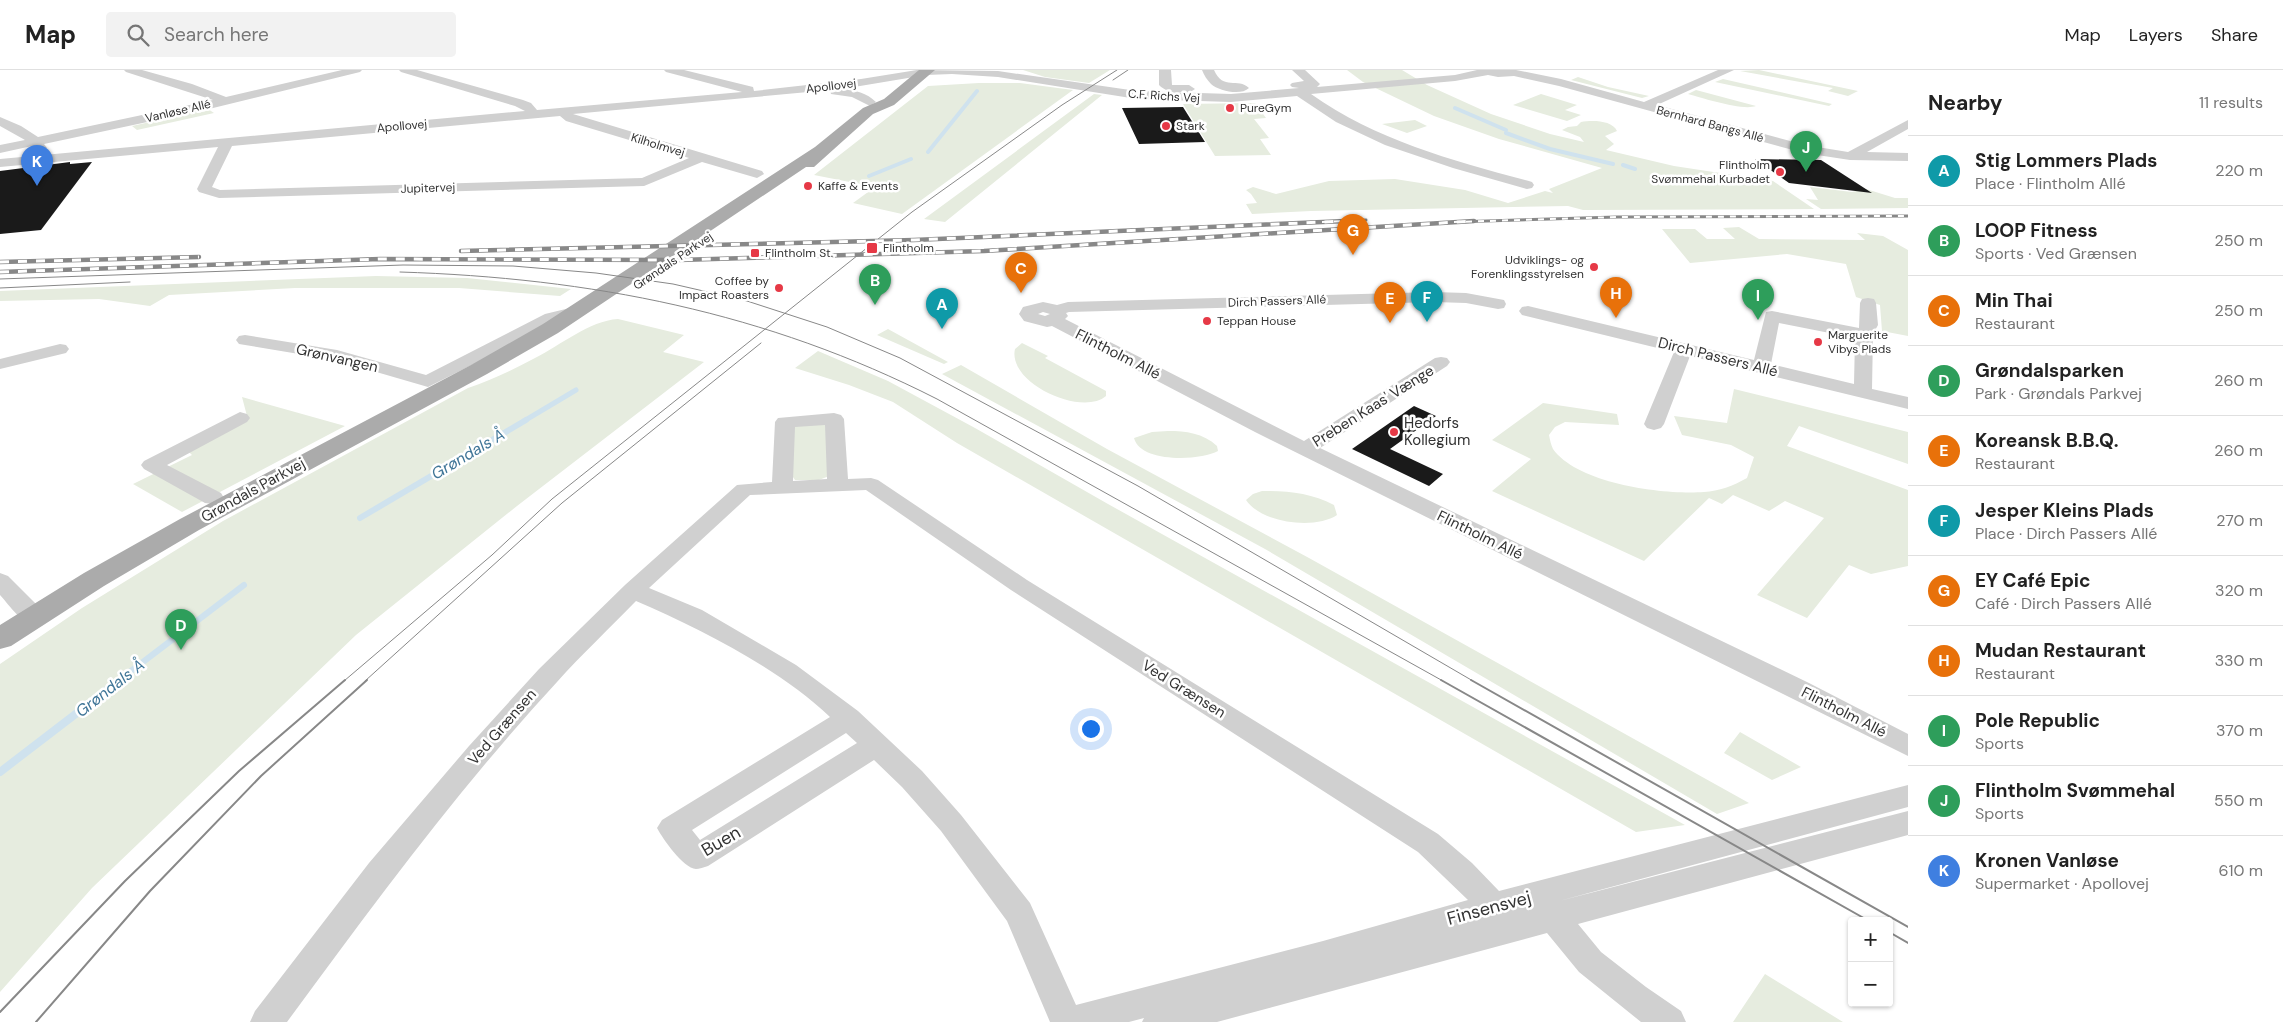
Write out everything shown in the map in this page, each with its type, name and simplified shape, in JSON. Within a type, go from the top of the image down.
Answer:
[{"type":"main road","name":"Grøndals Parkvej","points":[[869,107],[889,102],[924,74]]},
{"type":"main road","name":"Grøndals Parkvej","points":[[512,352],[745,207],[788,183],[898,77]]},
{"type":"main road","name":"Grøndals Parkvej","points":[[0,639],[34,616],[222,506],[512,352],[589,318],[745,207]]},
{"type":"street","points":[[130,70],[186,86],[225,101]]},
{"type":"street","name":"Vanløse Allé","points":[[0,149],[225,101],[356,70]]},
{"type":"street","points":[[404,70],[530,110]]},
{"type":"street","points":[[670,70],[756,92]]},
{"type":"street","name":"C.F. Richs Vej","points":[[996,70],[1028,78],[1114,92],[1207,98],[1298,89],[1373,86],[1484,71]]},
{"type":"street","name":"C.F. Richs Vej","points":[[1165,70],[1163,80],[1169,88],[1204,89],[1220,86],[1240,88],[1278,85]]},
{"type":"street","name":"C.F. Richs Vej","points":[[1208,70],[1211,79],[1220,86]]},
{"type":"street","points":[[1298,70],[1318,88]]},
{"type":"street","points":[[1645,106],[1728,70]]},
{"type":"street","name":"Bernhard Bangs Allé","points":[[1484,71],[1502,75],[1515,71],[1804,149],[1850,156],[1908,157]]},
{"type":"street","name":"C.F. Richs Vej","points":[[898,77],[924,74],[1028,78]]},
{"type":"street","name":"Apollovej","points":[[0,163],[227,142],[530,110],[562,112],[898,77]]},
{"type":"street","name":"Apollovej","points":[[809,92],[898,77]]},
{"type":"street","points":[[1298,89],[1344,122],[1367,132],[1441,160],[1527,185]]},
{"type":"street","name":"Apollovej","points":[[756,92],[841,91],[855,94],[869,107]]},
{"type":"street","name":"Kilholmvej","points":[[562,112],[570,118],[756,174]]},
{"type":"street","points":[[0,121],[37,142],[42,153],[38,160]]},
{"type":"street","points":[[1850,156],[1908,124]]},
{"type":"street","name":"Jupitervej","points":[[227,142],[204,189],[219,194],[644,182],[700,158]]},
{"type":"street","name":"Dirch Passers Allé","points":[[1055,315],[1068,307],[1434,297],[1466,298],[1498,304],[1515,302],[1525,306],[1528,311],[1908,403]]},
{"type":"street","points":[[1863,392],[1864,334],[1868,325],[1868,303]]},
{"type":"street","name":"Grøndals Parkvej","points":[[428,382],[551,318],[574,312]]},
{"type":"street","name":"Flintholm Allé","points":[[1055,315],[1305,449],[1800,690],[1908,746]]},
{"type":"street","points":[[1761,368],[1772,316],[1864,334]]},
{"type":"street","name":"Grønvangen","points":[[245,340],[337,355],[428,382]]},
{"type":"street","points":[[0,364],[60,349]]},
{"type":"street","points":[[1654,424],[1684,349]]},
{"type":"street","name":"Preben Kaas' Vænge","points":[[1305,449],[1441,362]]},
{"type":"street","name":"Grøndals Parkvej","points":[[213,498],[151,465],[240,418]]},
{"type":"street","points":[[782,488],[785,422],[834,419],[838,486]]},
{"type":"street","name":"Ved Grænsen","points":[[267,1022],[380,872],[479,753],[548,675],[633,590],[744,490],[870,484],[1019,585],[1428,843],[1452,862],[1501,917]]},
{"type":"street","points":[[0,581],[34,616]]},
{"type":"street","points":[[633,590],[693,616],[745,644],[786,671],[829,701],[849,718],[912,779],[951,822],[1019,913],[1069,1022]]},
{"type":"street","name":"Buen","points":[[849,718],[672,828],[697,857],[876,745]]},
{"type":"street","name":"Finsensvej","points":[[1544,906],[1908,796]]},
{"type":"street","name":"Finsensvej","points":[[1069,1022],[1323,955],[1501,917],[1908,824]]},
{"type":"street","points":[[1544,906],[1590,962],[1634,998],[1669,1022]]},
{"type":"street","name":"Finsensvej","points":[[1159,1022],[1501,917]]},
{"type":"shaded area","points":[[1023,70],[1110,70],[1089,83],[1045,77]]},
{"type":"shaded area","points":[[1347,70],[1402,70],[1427,85],[1491,114],[1550,134],[1584,142],[1580,137],[1562,130],[1577,126],[1581,122],[1596,121],[1606,123],[1617,131],[1605,136],[1614,144],[1606,150],[1674,166],[1773,181],[1814,209],[1583,210],[1568,206],[1311,211],[1252,214],[1246,204],[1257,203],[1246,190],[1253,187],[1276,194],[1329,181],[1395,179],[1465,190],[1508,203],[1545,191],[1553,193],[1549,189],[1602,168],[1499,139],[1434,116],[1363,82]]},
{"type":"shaded area","points":[[1759,70],[1858,91],[1848,96],[1828,91],[1833,88],[1740,71]]},
{"type":"shaded area","points":[[1578,77],[1608,87],[1649,96],[1642,98],[1571,80]]},
{"type":"shaded area","points":[[1723,79],[1832,104],[1829,106],[1715,82]]},
{"type":"shaded area","points":[[1020,83],[1073,90],[902,214],[853,203],[875,187],[814,175],[928,86]]},
{"type":"shaded area","points":[[1696,90],[1756,106],[1742,107],[1688,94]]},
{"type":"shaded area","points":[[1094,94],[1102,95],[945,222],[924,219]]},
{"type":"shaded area","points":[[1541,94],[1577,105],[1565,110],[1581,115],[1567,121],[1513,105]]},
{"type":"shaded area","points":[[1255,103],[1266,118],[1254,119],[1269,138],[1260,139],[1271,155],[1215,156],[1183,104]]},
{"type":"shaded area","points":[[208,109],[214,113],[137,130],[132,126]]},
{"type":"shaded area","points":[[1415,120],[1427,126],[1407,133],[1382,124]]},
{"type":"shaded area","points":[[1810,187],[1852,192],[1866,189],[1895,198],[1908,198],[1908,208],[1821,209],[1806,199],[1818,200]]},
{"type":"shaded area","points":[[1739,227],[1759,239],[1865,240],[1857,233],[1883,236],[1908,250],[1908,336],[1882,331],[1880,305],[1856,297],[1846,264],[1787,254],[1690,263],[1662,229],[1695,229],[1707,239],[1735,239],[1723,228]]},
{"type":"shaded area","points":[[376,276],[467,278],[571,289],[560,296],[459,288],[295,288],[169,295],[150,306],[99,299],[0,301],[0,291]]},
{"type":"shaded area","points":[[618,319],[684,335],[663,352],[704,362],[517,506],[356,635],[92,888],[0,992],[0,664],[82,608],[223,521],[468,388],[518,367],[596,324]]},
{"type":"shaded area","points":[[888,329],[948,362],[944,364],[877,335]]},
{"type":"shaded area","points":[[1022,343],[1048,356],[1045,358],[1106,391],[1106,396],[1095,401],[1081,402],[1048,393],[1022,374],[1016,362],[1015,349]]},
{"type":"shaded area","points":[[818,351],[888,381],[975,428],[1685,825],[1636,832],[957,443],[893,402],[849,385],[795,368]]},
{"type":"shaded area","points":[[961,365],[1107,449],[1309,558],[1749,803],[1717,814],[1265,549],[942,374]]},
{"type":"shaded area","points":[[1734,389],[1908,432],[1908,464],[1799,426],[1787,446],[1908,490],[1908,566],[1871,574],[1849,565],[1807,618],[1757,595],[1824,518],[1785,501],[1769,511],[1733,495],[1722,504],[1709,498],[1644,561],[1492,491],[1531,459],[1492,440],[1543,403],[1617,414],[1619,425],[1565,422],[1555,427],[1549,435],[1553,449],[1565,461],[1582,471],[1601,479],[1645,489],[1704,492],[1731,486],[1747,478],[1754,457],[1731,445],[1682,435],[1674,416],[1727,423]]},
{"type":"shaded area","points":[[242,397],[345,426],[182,512],[133,484],[192,455],[186,449],[247,416]]},
{"type":"shaded area","points":[[827,424],[829,476],[819,480],[795,480],[793,477],[792,429],[794,426]]},
{"type":"shaded area","points":[[1152,432],[1188,432],[1206,438],[1217,446],[1218,451],[1198,457],[1172,458],[1158,456],[1147,452],[1139,446],[1134,438]]},
{"type":"shaded area","points":[[1262,491],[1308,495],[1334,505],[1337,515],[1327,520],[1302,523],[1276,519],[1253,508],[1246,500],[1253,494]]},
{"type":"shaded area","points":[[1740,732],[1801,767],[1772,780],[1724,753]]},
{"type":"shaded area","points":[[1765,974],[1843,1022],[1733,1022]]},
{"type":"building","name":"Stark","points":[[1183,107],[1205,142],[1139,144],[1122,108]]},
{"type":"building","points":[[1755,159],[1821,160],[1872,193],[1789,183]]},
{"type":"building","points":[[70,162],[70,164],[92,162],[41,230],[0,234],[0,171]]},
{"type":"building","name":"Hedorfs Kollegium","points":[[1414,406],[1436,416],[1390,449],[1443,474],[1429,486],[1352,449]]},
{"type":"waterway","name":"Grøndals Å","points":[[928,152],[977,91]]},
{"type":"waterway","points":[[1455,108],[1506,130]]},
{"type":"waterway","points":[[1506,133],[1550,149],[1613,164]]},
{"type":"waterway","name":"Grøndals Å","points":[[869,176],[911,159]]},
{"type":"waterway","points":[[1623,165],[1635,169]]},
{"type":"waterway","name":"Grøndals Å","points":[[524,421],[576,390]]},
{"type":"waterway","name":"Grøndals Å","points":[[360,518],[526,420]]},
{"type":"waterway","name":"Grøndals Å","points":[[118,681],[244,585]]},
{"type":"waterway","name":"Grøndals Å","points":[[0,772],[120,680]]},
{"type":"tram line","points":[[785,313],[912,212],[1062,105],[1117,70]]},
{"type":"tram line","points":[[1113,80],[1128,70]]},
{"type":"tram line","points":[[0,279],[403,265],[513,266],[596,273],[673,284],[747,301],[785,313]]},
{"type":"tram line","points":[[400,272],[540,282],[609,292],[676,305],[765,329]]},
{"type":"tram line","points":[[0,288],[130,282]]},
{"type":"tram line","points":[[765,329],[785,313]]},
{"type":"tram line","points":[[785,313],[827,327],[900,358],[1138,486],[1473,681]]},
{"type":"tram line","points":[[344,681],[492,555],[552,499],[765,329]]},
{"type":"tram line","points":[[765,329],[808,343],[873,369],[937,399],[1443,681]]},
{"type":"tram line","points":[[365,681],[562,503],[761,343]]},
{"type":"tram line","points":[[0,1012],[125,881],[239,771],[345,680]]},
{"type":"tram line","points":[[36,1022],[150,891],[261,776],[367,680]]},
{"type":"tram line","points":[[1441,680],[1862,917]]},
{"type":"tram line","points":[[1471,680],[1908,927]]},
{"type":"tram line","points":[[1893,934],[1908,943]]},
{"type":"railway","points":[[1461,222],[1617,217],[1908,216]]},
{"type":"railway","points":[[1322,222],[1366,220]]},
{"type":"railway","points":[[461,251],[914,240],[1346,221]]},
{"type":"railway","points":[[1461,222],[1474,221]]},
{"type":"railway","points":[[1454,222],[1461,222]]},
{"type":"railway","points":[[0,272],[380,259],[679,260],[984,251],[1461,222]]},
{"type":"railway","points":[[0,262],[199,257]]},
{"type":"place","name":"PureGym","points":[[1230,108]]},
{"type":"place","name":"Stark","points":[[1166,126]]},
{"type":"place","name":"Flintholm Svømmehal Kurbadet","points":[[1780,172]]},
{"type":"place","name":"Flintholm Svømmehal","points":[[1806,172]]},
{"type":"place","name":"Kronen Vanløse","points":[[37,186]]},
{"type":"place","name":"Kaffe & Events","points":[[808,186]]},
{"type":"place","name":"Flintholm","points":[[872,248]]},
{"type":"place","name":"Flintholm St.","points":[[755,253]]},
{"type":"place","name":"EY Café Epic","points":[[1353,255]]},
{"type":"place","name":"Udviklings- og Forenklingsstyrelsen","points":[[1594,267]]},
{"type":"place","name":"Coffee by Impact Roasters","points":[[779,288]]},
{"type":"place","name":"Min Thai","points":[[1021,293]]},
{"type":"place","name":"LOOP Fitness","points":[[875,305]]},
{"type":"place","name":"Mudan Restaurant","points":[[1616,318]]},
{"type":"place","name":"Pole Republic","points":[[1758,320]]},
{"type":"place","name":"Teppan House","points":[[1207,321]]},
{"type":"place","name":"Jesper Kleins Plads","points":[[1427,322]]},
{"type":"place","name":"Koreansk B.B.Q.","points":[[1390,323]]},
{"type":"place","name":"Stig Lommers Plads","points":[[942,329]]},
{"type":"place","name":"Marguerite Vibys Plads","points":[[1818,342]]},
{"type":"place","name":"Hedorfs Kollegium","points":[[1394,432]]},
{"type":"place","name":"Grøndalsparken","points":[[181,650]]}]
